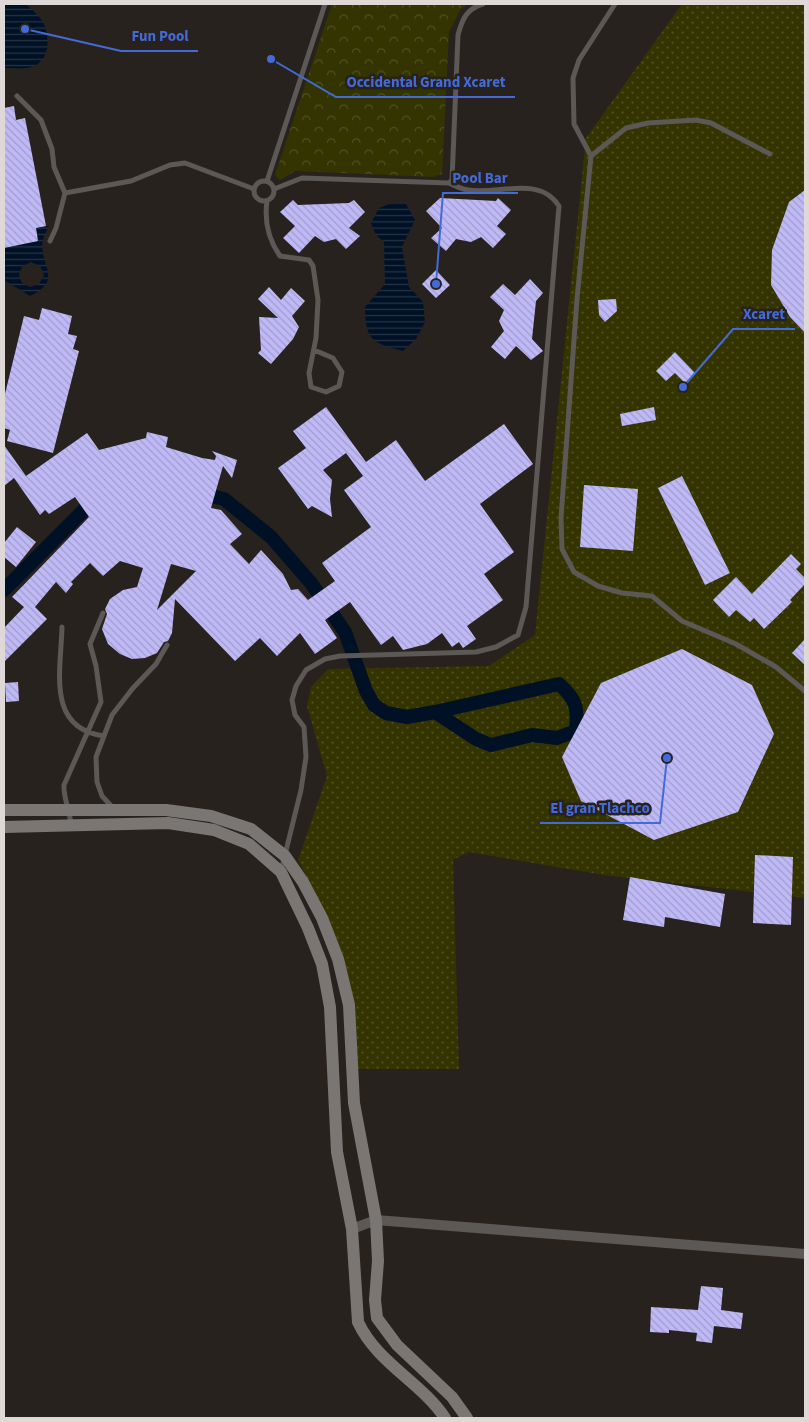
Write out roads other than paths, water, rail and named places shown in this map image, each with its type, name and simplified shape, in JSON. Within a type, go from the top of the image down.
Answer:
[{"type":"street","points":[[4,810],[166,810],[211,816],[251,828],[286,856],[322,918],[338,959],[348,1006],[354,1103],[376,1220],[378,1261],[375,1300],[377,1318],[397,1345],[452,1397],[467,1418]]},
{"type":"street","points":[[4,827],[168,823],[214,830],[249,844],[281,872],[308,928],[322,964],[330,1007],[337,1152],[352,1228],[358,1322],[364,1335],[377,1352],[445,1418]]},
{"type":"street","points":[[352,1228],[376,1220],[805,1254]]},
{"type":"lane","points":[[267,181],[325,4]]},
{"type":"lane","points":[[449,183],[452,180],[458,36],[463,17],[474,6],[483,4]]},
{"type":"lane","points":[[615,4],[579,60],[573,78],[574,124],[591,156],[576,309],[561,518],[562,550],[574,572],[598,586],[622,593],[652,596],[682,622],[736,644],[776,667],[805,691]]},
{"type":"lane","points":[[17,96],[42,120],[52,149],[54,167],[66,193],[56,228],[50,241]]},
{"type":"lane","points":[[591,156],[626,128],[648,123],[696,120],[711,123],[770,154]]},
{"type":"lane","points":[[66,193],[131,181],[170,165],[185,163],[254,189],[259,200],[267,201],[273,196],[274,189],[267,181]]},
{"type":"lane","points":[[274,189],[302,178],[449,183],[469,190],[537,189],[552,196],[559,206],[526,608],[518,635],[496,647],[476,652],[340,656],[325,660],[306,670],[296,686],[292,700],[295,715],[304,727],[306,757],[301,790],[281,872]]},
{"type":"lane","points":[[254,189],[259,182],[267,181]]},
{"type":"lane","points":[[267,201],[266,224],[271,243],[280,256],[309,260],[313,266],[318,300],[314,350],[309,373],[312,387],[326,392],[339,386],[342,372],[333,358],[314,350]]},
{"type":"lane","points":[[71,826],[70,811],[64,785],[101,702],[96,666],[90,644],[103,613]]},
{"type":"lane","points":[[62,627],[60,700],[66,716],[87,734],[104,736]]},
{"type":"lane","points":[[116,811],[102,796],[97,782],[96,758],[112,716],[133,688],[156,664],[166,644]]},
{"type":"water","points":[[4,4],[26,4],[39,16],[44,24],[47,38],[46,51],[40,62],[34,66],[4,68]]},
{"type":"water","points":[[389,204],[406,204],[415,220],[402,247],[409,287],[423,302],[425,322],[416,339],[403,351],[384,346],[373,339],[369,334],[365,318],[365,307],[385,284],[384,242],[376,235],[371,223],[379,208]]},
{"type":"water","points":[[49,226],[43,238],[42,249],[48,278],[46,284],[40,290],[30,296],[4,280],[4,244],[5,247],[38,241],[36,228]],"holes":[[[31,262],[40,266],[44,275],[39,284],[30,287],[22,283],[19,275],[22,267]]]},
{"type":"waterway","points":[[197,493],[224,499],[271,537],[311,583],[345,632],[366,691],[374,705],[386,713],[407,717],[559,684],[570,695],[575,705],[577,716],[576,731],[557,738],[532,735],[491,745],[476,739],[435,712]]},
{"type":"waterway","points":[[4,590],[97,497]]},
{"type":"place","name":"Fun Pool","points":[[25,29]]},
{"type":"place","name":"Occidental Grand Xcaret","points":[[271,59]]},
{"type":"place","name":"Pool Bar","points":[[436,284]]},
{"type":"place","name":"Xcaret","points":[[683,387]]},
{"type":"place","name":"El gran Tlachco","points":[[667,758]]}]
